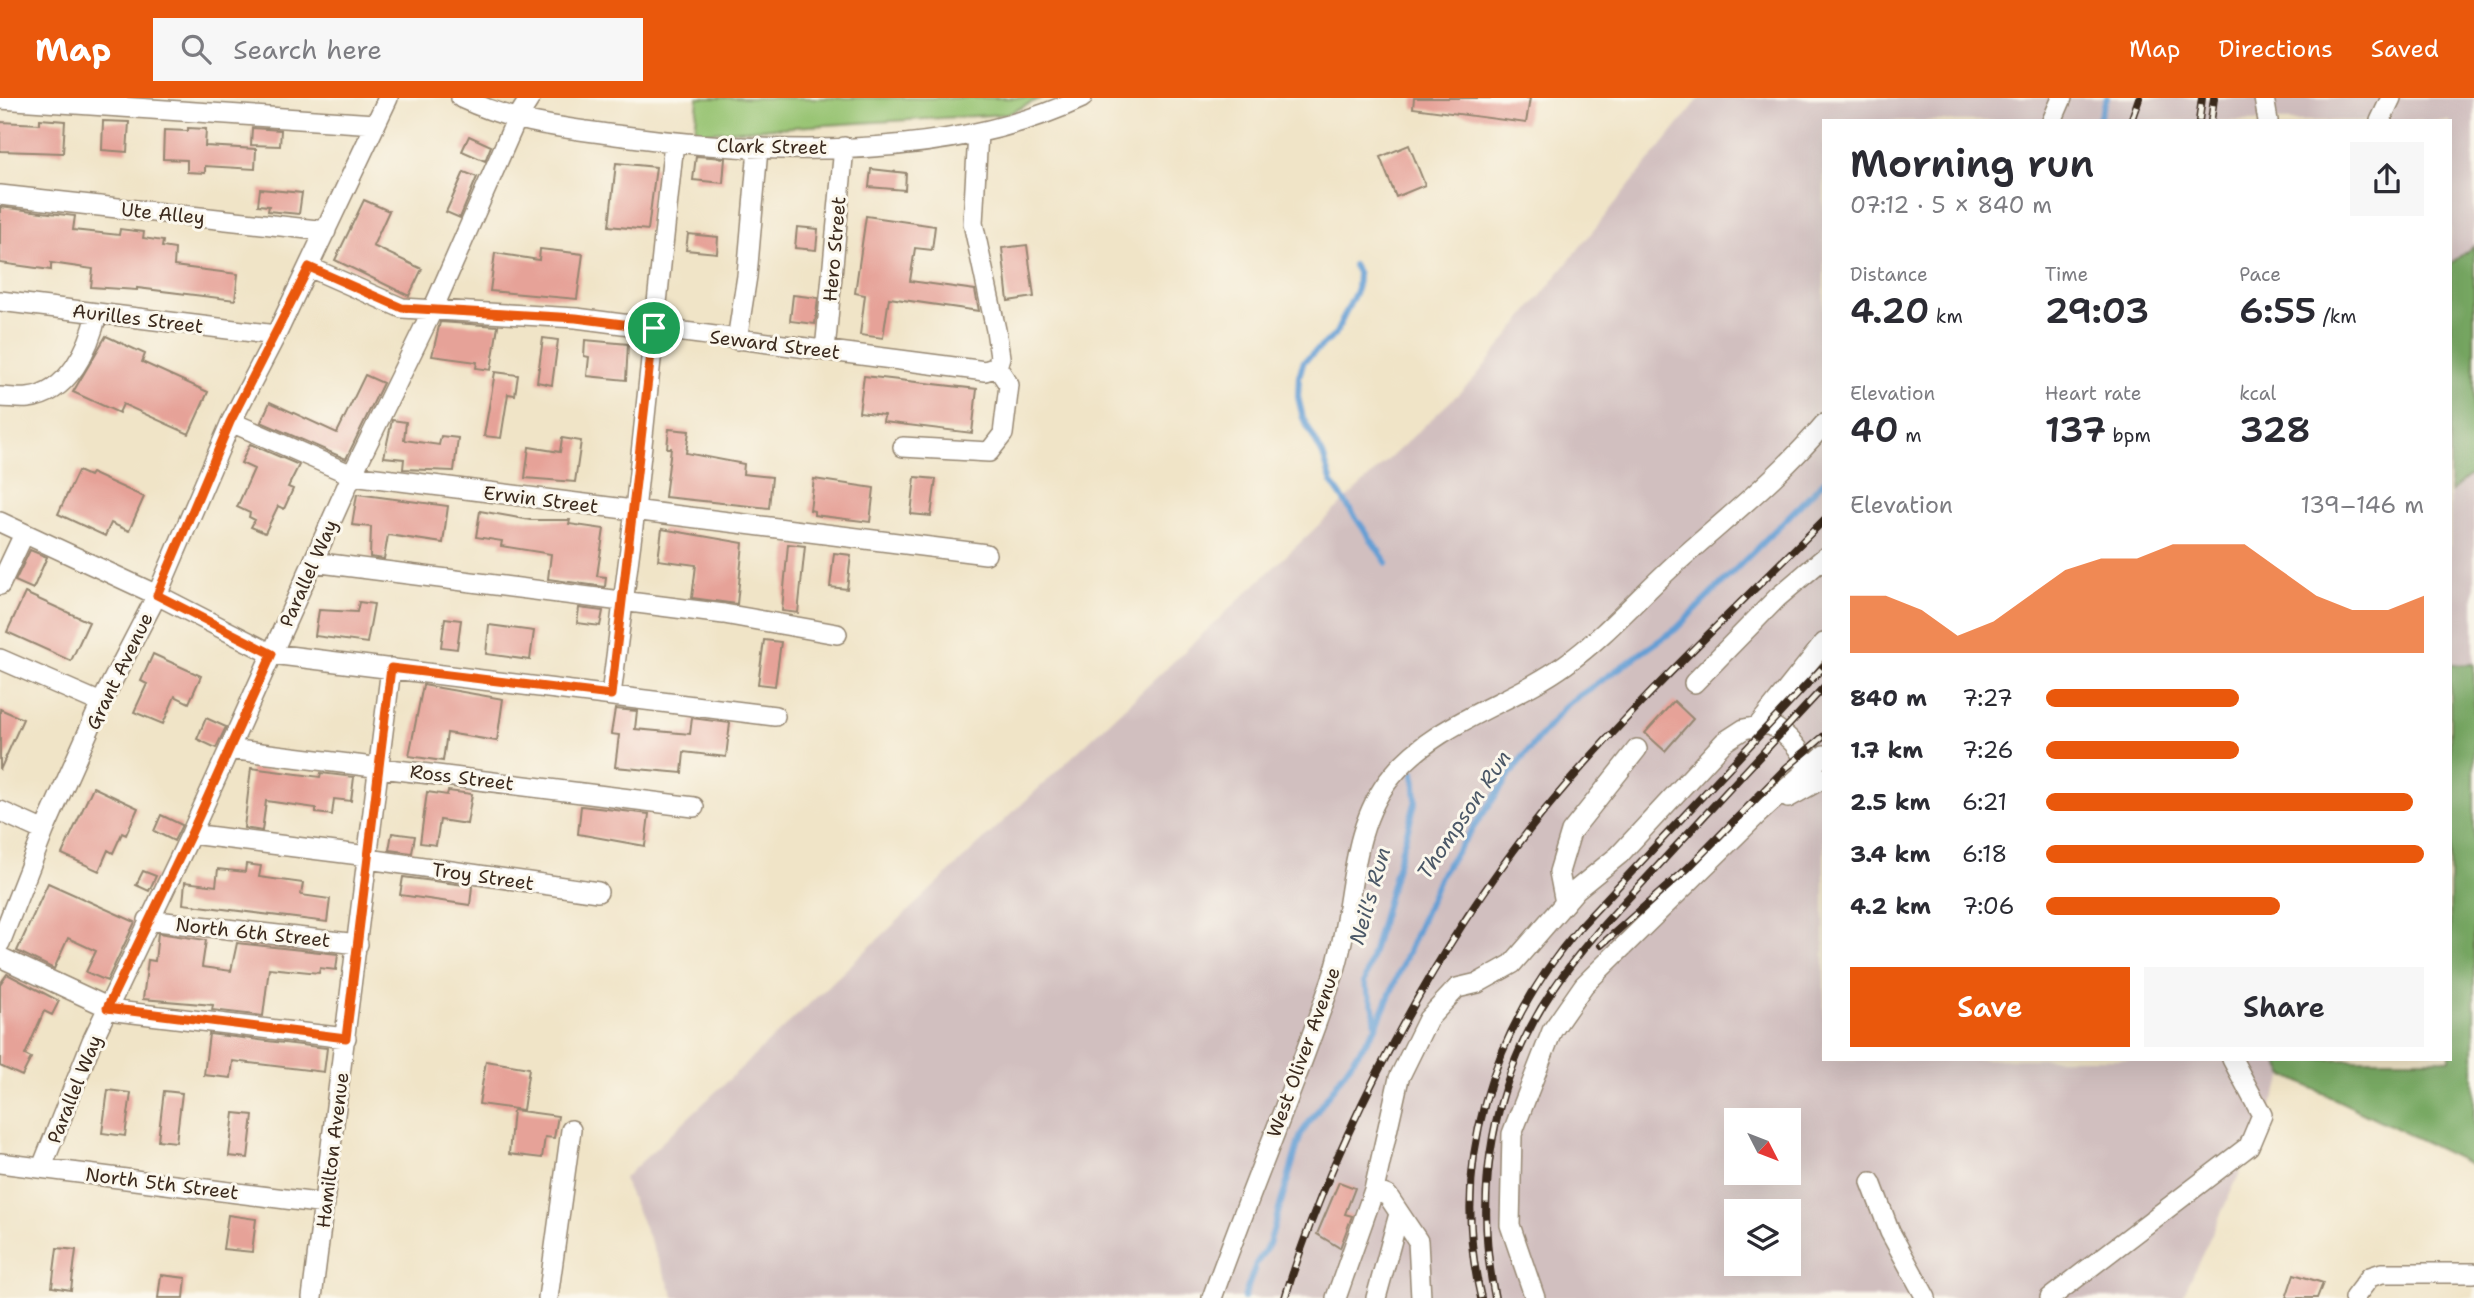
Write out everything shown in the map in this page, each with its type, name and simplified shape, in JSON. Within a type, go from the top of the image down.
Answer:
[{"type":"street","name":"Grant Avenue","points":[[0,943],[44,831],[101,704],[157,595],[230,422],[276,335],[388,98]]},
{"type":"street","name":"Clark Street","points":[[461,98],[516,120],[674,142],[758,149],[844,147],[978,133],[1016,124],[1082,98]]},
{"type":"street","name":"Parallel Way","points":[[42,1167],[107,1008],[191,834],[352,475],[433,309],[516,120],[530,98]]},
{"type":"street","points":[[2053,119],[2062,98]]},
{"type":"street","points":[[2264,98],[2268,119]]},
{"type":"street","points":[[2381,119],[2391,98]]},
{"type":"street","points":[[0,99],[375,124]]},
{"type":"street","points":[[902,447],[989,452],[1003,434],[1009,385],[997,367],[1000,357],[996,330],[973,223],[978,133]]},
{"type":"street","points":[[611,695],[635,510],[674,142]]},
{"type":"street","name":"Hero Street","points":[[825,351],[844,147]]},
{"type":"street","points":[[737,340],[747,276],[758,149]]},
{"type":"street","name":"Ute Alley","points":[[0,194],[326,231]]},
{"type":"street","name":"Seward Street","points":[[309,267],[402,308],[576,318],[985,371],[997,367]]},
{"type":"street","name":"Aurilles Street","points":[[0,301],[276,335]]},
{"type":"street","points":[[0,397],[29,398],[57,387],[73,369],[92,335],[97,313]]},
{"type":"street","name":"Erwin Street","points":[[230,422],[352,475],[986,554]]},
{"type":"street","name":"West Oliver Avenue","points":[[1212,1298],[1335,970],[1360,844],[1379,795],[1410,757],[1483,709],[1563,666],[1773,479],[1822,426]]},
{"type":"street","points":[[0,522],[157,595],[272,654],[775,716]]},
{"type":"street","points":[[0,585],[24,534]]},
{"type":"street","points":[[1694,684],[1777,598],[1822,560]]},
{"type":"street","points":[[313,562],[749,618],[837,634]]},
{"type":"street","points":[[1757,727],[1822,646]]},
{"type":"street","points":[[0,659],[101,704]]},
{"type":"street","name":"Hamilton Avenue","points":[[312,1298],[391,668]]},
{"type":"street","points":[[1336,1298],[1374,1189],[1399,1078],[1428,1019],[1457,988],[1478,983],[1512,964],[1565,903],[1619,855],[1724,742],[1744,729],[1769,724],[1782,732],[1803,753],[1816,774],[1759,813],[1584,985],[1552,1031],[1512,1135],[1510,1225],[1535,1298]]},
{"type":"street","points":[[1565,903],[1559,872],[1571,832],[1637,749]]},
{"type":"street","name":"Ross Street","points":[[229,750],[379,766],[694,807]]},
{"type":"street","points":[[0,811],[44,831]]},
{"type":"street","name":"Troy Street","points":[[191,834],[598,892]]},
{"type":"street","name":"North 6th Street","points":[[148,920],[358,944]]},
{"type":"street","points":[[0,957],[107,1008],[346,1038]]},
{"type":"street","points":[[2050,1298],[2249,1146],[2262,1115],[2233,1061]]},
{"type":"street","points":[[548,1298],[570,1130]]},
{"type":"street","name":"North 5th Street","points":[[0,1163],[325,1203]]},
{"type":"street","points":[[1871,1182],[1890,1232],[1926,1298]]},
{"type":"street","points":[[1374,1189],[1388,1196],[1418,1241],[1421,1298]]},
{"type":"street","points":[[1376,1298],[1399,1214]]},
{"type":"street","points":[[2354,1298],[2370,1277],[2382,1273],[2474,1273]]},
{"type":"shaded area","points":[[1700,98],[2474,98],[2474,246],[2452,262],[2452,119],[1822,119],[1822,1061],[2277,1061],[2285,1075],[2182,1298],[675,1298],[623,1179],[1473,380]]},
{"type":"shaded area","points":[[2474,472],[2474,664],[2452,665],[2452,490]]},
{"type":"green space","points":[[698,98],[1041,98],[1008,114],[695,133]]},
{"type":"green space","points":[[2474,246],[2474,472],[2452,490],[2452,262]]},
{"type":"green space","points":[[2474,664],[2474,1166],[2285,1075],[2277,1061],[2452,1061],[2452,665]]},
{"type":"building","points":[[1414,98],[1530,98],[1526,123],[1413,108]]},
{"type":"building","points":[[40,119],[65,121],[63,153],[0,151],[0,122],[40,124]]},
{"type":"building","points":[[103,121],[129,122],[127,152],[102,150]]},
{"type":"building","points":[[188,128],[206,129],[205,146],[256,149],[255,169],[205,166],[205,173],[187,172],[187,160],[163,159],[164,130],[188,131]]},
{"type":"building","points":[[252,128],[281,130],[280,146],[251,145]]},
{"type":"building","points":[[469,136],[491,146],[485,161],[462,151]]},
{"type":"building","points":[[1409,145],[1425,185],[1396,197],[1380,157]]},
{"type":"building","points":[[696,156],[725,158],[723,183],[693,180]]},
{"type":"building","points":[[616,163],[656,167],[648,230],[609,226]]},
{"type":"building","points":[[871,169],[906,173],[905,190],[869,187]]},
{"type":"building","points":[[464,172],[477,177],[460,218],[446,212]]},
{"type":"building","points":[[260,189],[302,193],[299,214],[268,211],[269,206],[258,205]]},
{"type":"building","points":[[364,200],[389,211],[373,246],[422,269],[409,296],[335,260]]},
{"type":"building","points":[[0,207],[75,216],[73,230],[119,235],[120,229],[144,232],[143,238],[163,241],[162,247],[175,249],[174,266],[238,274],[235,300],[137,288],[91,287],[93,269],[51,263],[51,270],[0,263]]},
{"type":"building","points":[[866,216],[935,226],[932,250],[915,248],[910,281],[975,290],[979,311],[889,298],[883,338],[860,335],[865,295],[855,293]]},
{"type":"building","points":[[797,227],[818,229],[816,250],[795,248]]},
{"type":"building","points":[[688,234],[718,237],[717,253],[686,250]]},
{"type":"building","points":[[1027,245],[1034,297],[1008,301],[1002,248]]},
{"type":"building","points":[[540,249],[583,254],[577,299],[490,291],[495,253],[539,260]]},
{"type":"building","points":[[793,295],[818,298],[815,324],[790,321]]},
{"type":"building","points":[[440,322],[498,326],[491,370],[476,368],[477,362],[432,356]]},
{"type":"building","points":[[106,336],[145,354],[142,362],[208,392],[189,434],[123,404],[119,413],[73,392]]},
{"type":"building","points":[[543,338],[558,340],[552,385],[537,382]]},
{"type":"building","points":[[585,340],[628,344],[626,380],[587,376],[589,357],[584,356]]},
{"type":"building","points":[[495,372],[518,375],[515,395],[508,394],[501,438],[484,436]]},
{"type":"building","points":[[365,375],[383,383],[346,459],[261,422],[270,402],[337,433]]},
{"type":"building","points":[[864,376],[977,389],[972,433],[883,422],[884,415],[859,412]]},
{"type":"building","points":[[392,420],[406,422],[404,440],[439,445],[441,436],[458,438],[454,471],[403,469],[404,459],[384,457]]},
{"type":"building","points":[[669,429],[689,431],[686,453],[744,464],[743,474],[772,477],[769,508],[665,497],[671,448],[667,448]]},
{"type":"building","points":[[562,438],[581,441],[575,482],[525,478],[529,447],[560,452]]},
{"type":"building","points":[[250,444],[299,465],[288,487],[293,489],[284,509],[278,506],[265,533],[251,527],[255,520],[249,517],[250,513],[237,507],[254,469],[241,463]]},
{"type":"building","points":[[78,471],[89,476],[91,473],[144,497],[129,531],[111,523],[105,536],[58,514]]},
{"type":"building","points":[[915,477],[936,479],[931,516],[911,514]]},
{"type":"building","points":[[814,479],[874,488],[870,522],[814,515],[814,511],[810,510]]},
{"type":"building","points":[[357,494],[448,506],[443,543],[388,535],[384,559],[370,557],[371,527],[352,525]]},
{"type":"building","points":[[480,511],[530,520],[570,520],[569,524],[604,529],[597,576],[606,577],[605,587],[548,579],[551,554],[501,546],[502,541],[476,537]]},
{"type":"building","points":[[662,529],[743,543],[737,604],[692,598],[696,565],[658,560]]},
{"type":"building","points":[[788,544],[805,546],[798,613],[782,611]]},
{"type":"building","points":[[30,550],[47,557],[33,589],[15,581]]},
{"type":"building","points":[[834,553],[851,555],[847,589],[830,587]]},
{"type":"building","points":[[25,593],[89,622],[71,661],[7,632]]},
{"type":"building","points":[[359,602],[374,604],[367,643],[315,636],[319,610],[357,612]]},
{"type":"building","points":[[579,608],[603,611],[600,626],[577,623]]},
{"type":"building","points":[[445,618],[461,620],[457,649],[441,647]]},
{"type":"building","points":[[489,625],[534,631],[530,660],[486,654]]},
{"type":"building","points":[[764,640],[781,642],[775,686],[758,684]]},
{"type":"building","points":[[153,654],[201,676],[189,703],[175,696],[163,724],[134,712],[147,684],[141,681]]},
{"type":"building","points":[[423,685],[503,699],[497,741],[447,733],[443,761],[409,756]]},
{"type":"building","points":[[1674,701],[1693,719],[1665,751],[1645,733]]},
{"type":"building","points":[[0,709],[23,719],[0,770]]},
{"type":"building","points":[[615,709],[637,711],[635,729],[690,734],[692,718],[730,723],[726,757],[684,752],[682,773],[615,767],[619,735],[611,734]]},
{"type":"building","points":[[206,718],[226,727],[216,748],[197,739]]},
{"type":"building","points":[[251,768],[320,777],[321,773],[354,777],[351,801],[334,799],[332,815],[316,813],[316,808],[266,801],[262,831],[244,828]]},
{"type":"building","points":[[93,787],[138,808],[126,835],[122,833],[113,853],[108,850],[99,871],[62,854]]},
{"type":"building","points":[[448,791],[472,794],[467,824],[440,820],[436,845],[420,843],[427,792],[447,795]]},
{"type":"building","points":[[581,806],[649,814],[645,846],[578,834]]},
{"type":"building","points":[[161,815],[182,825],[174,841],[154,831]]},
{"type":"building","points":[[392,833],[415,836],[412,853],[389,850]]},
{"type":"building","points":[[246,864],[261,866],[259,877],[303,883],[301,895],[330,899],[327,922],[183,904],[185,882],[216,886],[218,869],[245,872]]},
{"type":"building","points":[[143,871],[156,876],[149,891],[136,885]]},
{"type":"building","points":[[403,877],[472,886],[470,905],[400,895]]},
{"type":"building","points":[[48,883],[135,922],[107,981],[86,972],[96,951],[68,938],[54,969],[17,951]]},
{"type":"building","points":[[158,933],[206,940],[202,967],[231,971],[237,943],[338,954],[336,970],[320,968],[319,973],[269,968],[263,1016],[212,1010],[213,1005],[143,999],[148,960],[155,961]]},
{"type":"building","points":[[7,974],[59,1001],[52,1015],[44,1011],[25,1055],[31,1058],[22,1076],[0,1066],[0,984]]},
{"type":"building","points":[[209,1034],[327,1048],[324,1072],[233,1061],[231,1078],[204,1075]]},
{"type":"building","points":[[486,1061],[529,1068],[523,1110],[479,1104]]},
{"type":"building","points":[[108,1090],[131,1093],[125,1136],[102,1133]]},
{"type":"building","points":[[164,1091],[182,1093],[176,1142],[158,1140]]},
{"type":"building","points":[[513,1110],[558,1116],[554,1138],[545,1137],[542,1158],[509,1154]]},
{"type":"building","points":[[234,1113],[253,1115],[248,1158],[229,1156]]},
{"type":"building","points":[[1339,1182],[1355,1188],[1345,1214],[1352,1216],[1340,1248],[1317,1234]]},
{"type":"building","points":[[228,1215],[256,1219],[252,1252],[223,1249]]},
{"type":"building","points":[[57,1248],[76,1250],[71,1290],[52,1287]]},
{"type":"building","points":[[2294,1274],[2323,1283],[2317,1298],[2286,1298]]},
{"type":"building","points":[[161,1275],[186,1278],[184,1298],[158,1298]]},
{"type":"waterway","name":"Thompson Run","points":[[2099,119],[2107,98]]},
{"type":"waterway","name":"Neil's Run","points":[[1353,265],[1358,274],[1357,289],[1335,335],[1304,361],[1299,376],[1298,397],[1303,418],[1323,455],[1332,483],[1387,563]]},
{"type":"waterway","name":"Thompson Run","points":[[1244,1298],[1256,1264],[1269,1244],[1301,1134],[1376,1027],[1441,874],[1519,762],[1566,705],[1676,629],[1822,483]]},
{"type":"waterway","name":"Neil's Run","points":[[1376,1027],[1374,1008],[1364,983],[1416,800],[1414,772]]},
{"type":"railway","points":[[2132,119],[2139,98]]},
{"type":"railway","points":[[2199,119],[2202,98]]},
{"type":"railway","points":[[2211,119],[2214,98]]},
{"type":"railway","points":[[1285,1298],[1306,1235],[1332,1171],[1393,1042],[1428,980],[1505,862],[1545,810],[1611,735],[1822,522]]},
{"type":"railway","points":[[1481,1298],[1472,1248],[1471,1198],[1475,1148],[1486,1100],[1502,1054],[1523,1009],[1549,967],[1580,927],[1822,668]]},
{"type":"railway","points":[[1495,1298],[1486,1217],[1493,1137],[1502,1098],[1533,1023],[1566,970],[1594,936],[1822,689]]},
{"type":"railway","points":[[1601,945],[1688,868],[1786,768],[1822,738]]},
{"type":"route","points":[[309,267],[402,308],[576,318],[654,328],[635,510],[611,695],[391,668],[346,1038],[125,1013],[107,1008],[191,834],[272,654],[157,595],[230,422],[309,267]]}]
